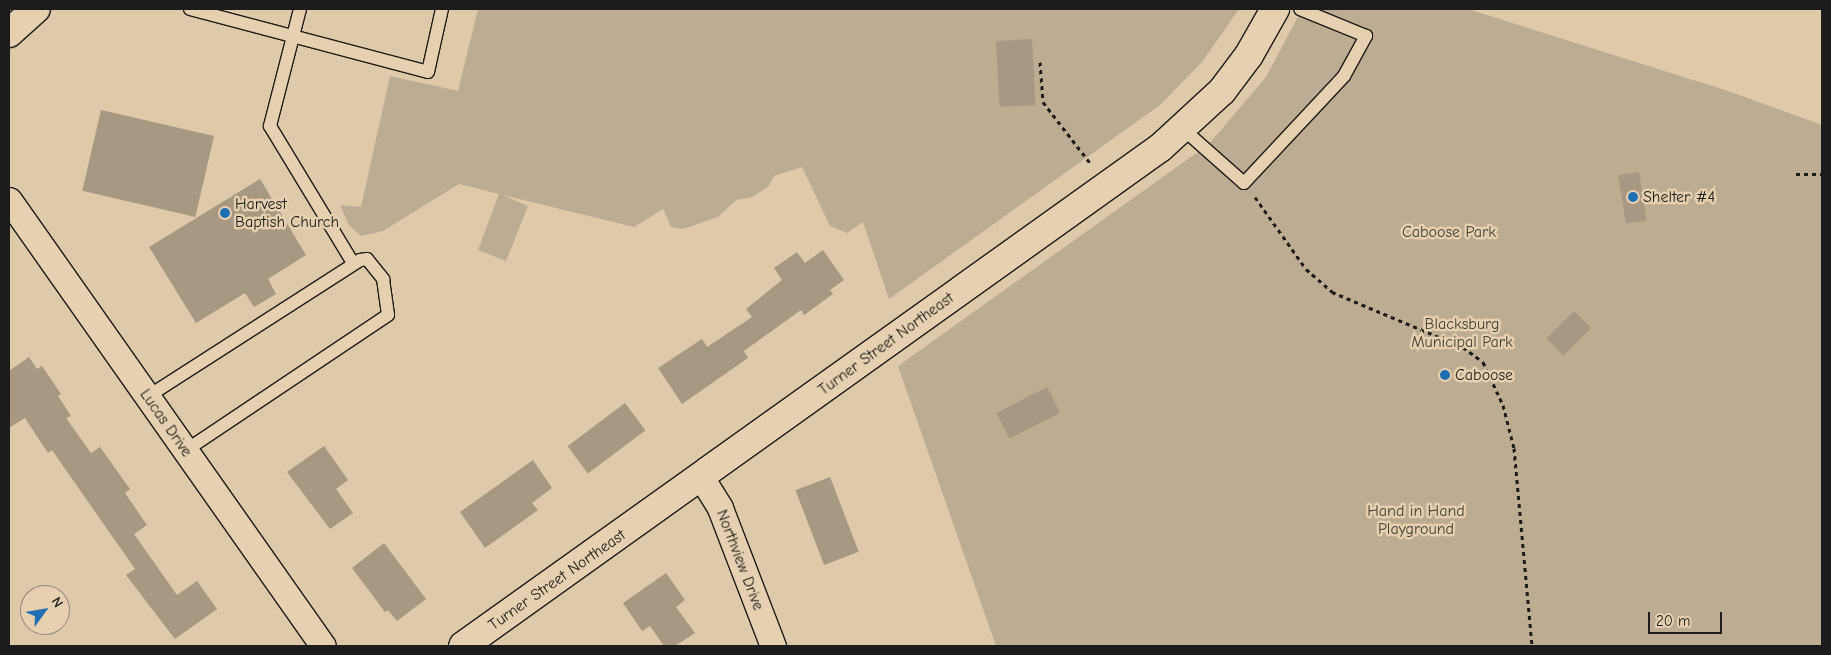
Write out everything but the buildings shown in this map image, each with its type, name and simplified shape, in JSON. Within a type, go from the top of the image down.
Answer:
[{"type":"street","points":[[9,33],[36,9]]},
{"type":"street","name":"Turner Street Northeast","points":[[463,646],[701,477],[1183,129],[1244,62],[1275,9]]},
{"type":"street","name":"Lucas Drive","points":[[9,200],[323,646]]},
{"type":"street","name":"Northview Drive","points":[[701,477],[720,508],[773,646]]},
{"type":"lane","points":[[190,9],[428,72],[442,9]]},
{"type":"lane","points":[[300,9],[270,126],[353,263]]},
{"type":"lane","points":[[1183,129],[1244,183],[1344,76],[1366,36],[1300,9]]},
{"type":"lane","points":[[148,397],[353,263],[367,259],[383,279],[388,315],[185,451]]},
{"type":"path","points":[[1040,62],[1043,102],[1092,166]]},
{"type":"path","points":[[1796,174],[1822,174]]},
{"type":"path","points":[[1265,210],[1306,269],[1332,292],[1463,347],[1483,362],[1503,405],[1514,448],[1532,646]]},
{"type":"green space","points":[[478,9],[1239,9],[1202,62],[1160,105],[889,299],[863,222],[847,233],[830,226],[802,167],[774,176],[768,187],[752,197],[736,200],[718,217],[683,229],[671,227],[663,209],[634,227],[503,195],[528,206],[506,261],[478,250],[499,194],[459,184],[383,231],[361,236],[349,225],[340,205],[361,207],[390,76],[458,91]]},
{"type":"green space","name":"Blacksburg Municipal Park","points":[[1302,9],[1468,9],[1728,91],[1822,125],[1822,646],[996,646],[898,366],[1209,144],[1266,77]]},
{"type":"place","name":"Shelter #4","points":[[1633,197]]},
{"type":"place","name":"Harvest Baptish Church","points":[[225,213]]},
{"type":"place","name":"Caboose","points":[[1445,375]]},
{"type":"park label","name":"Caboose Park","points":[[1449,232]]},
{"type":"park label","name":"Hand in Hand Playground","points":[[1416,520]]}]
